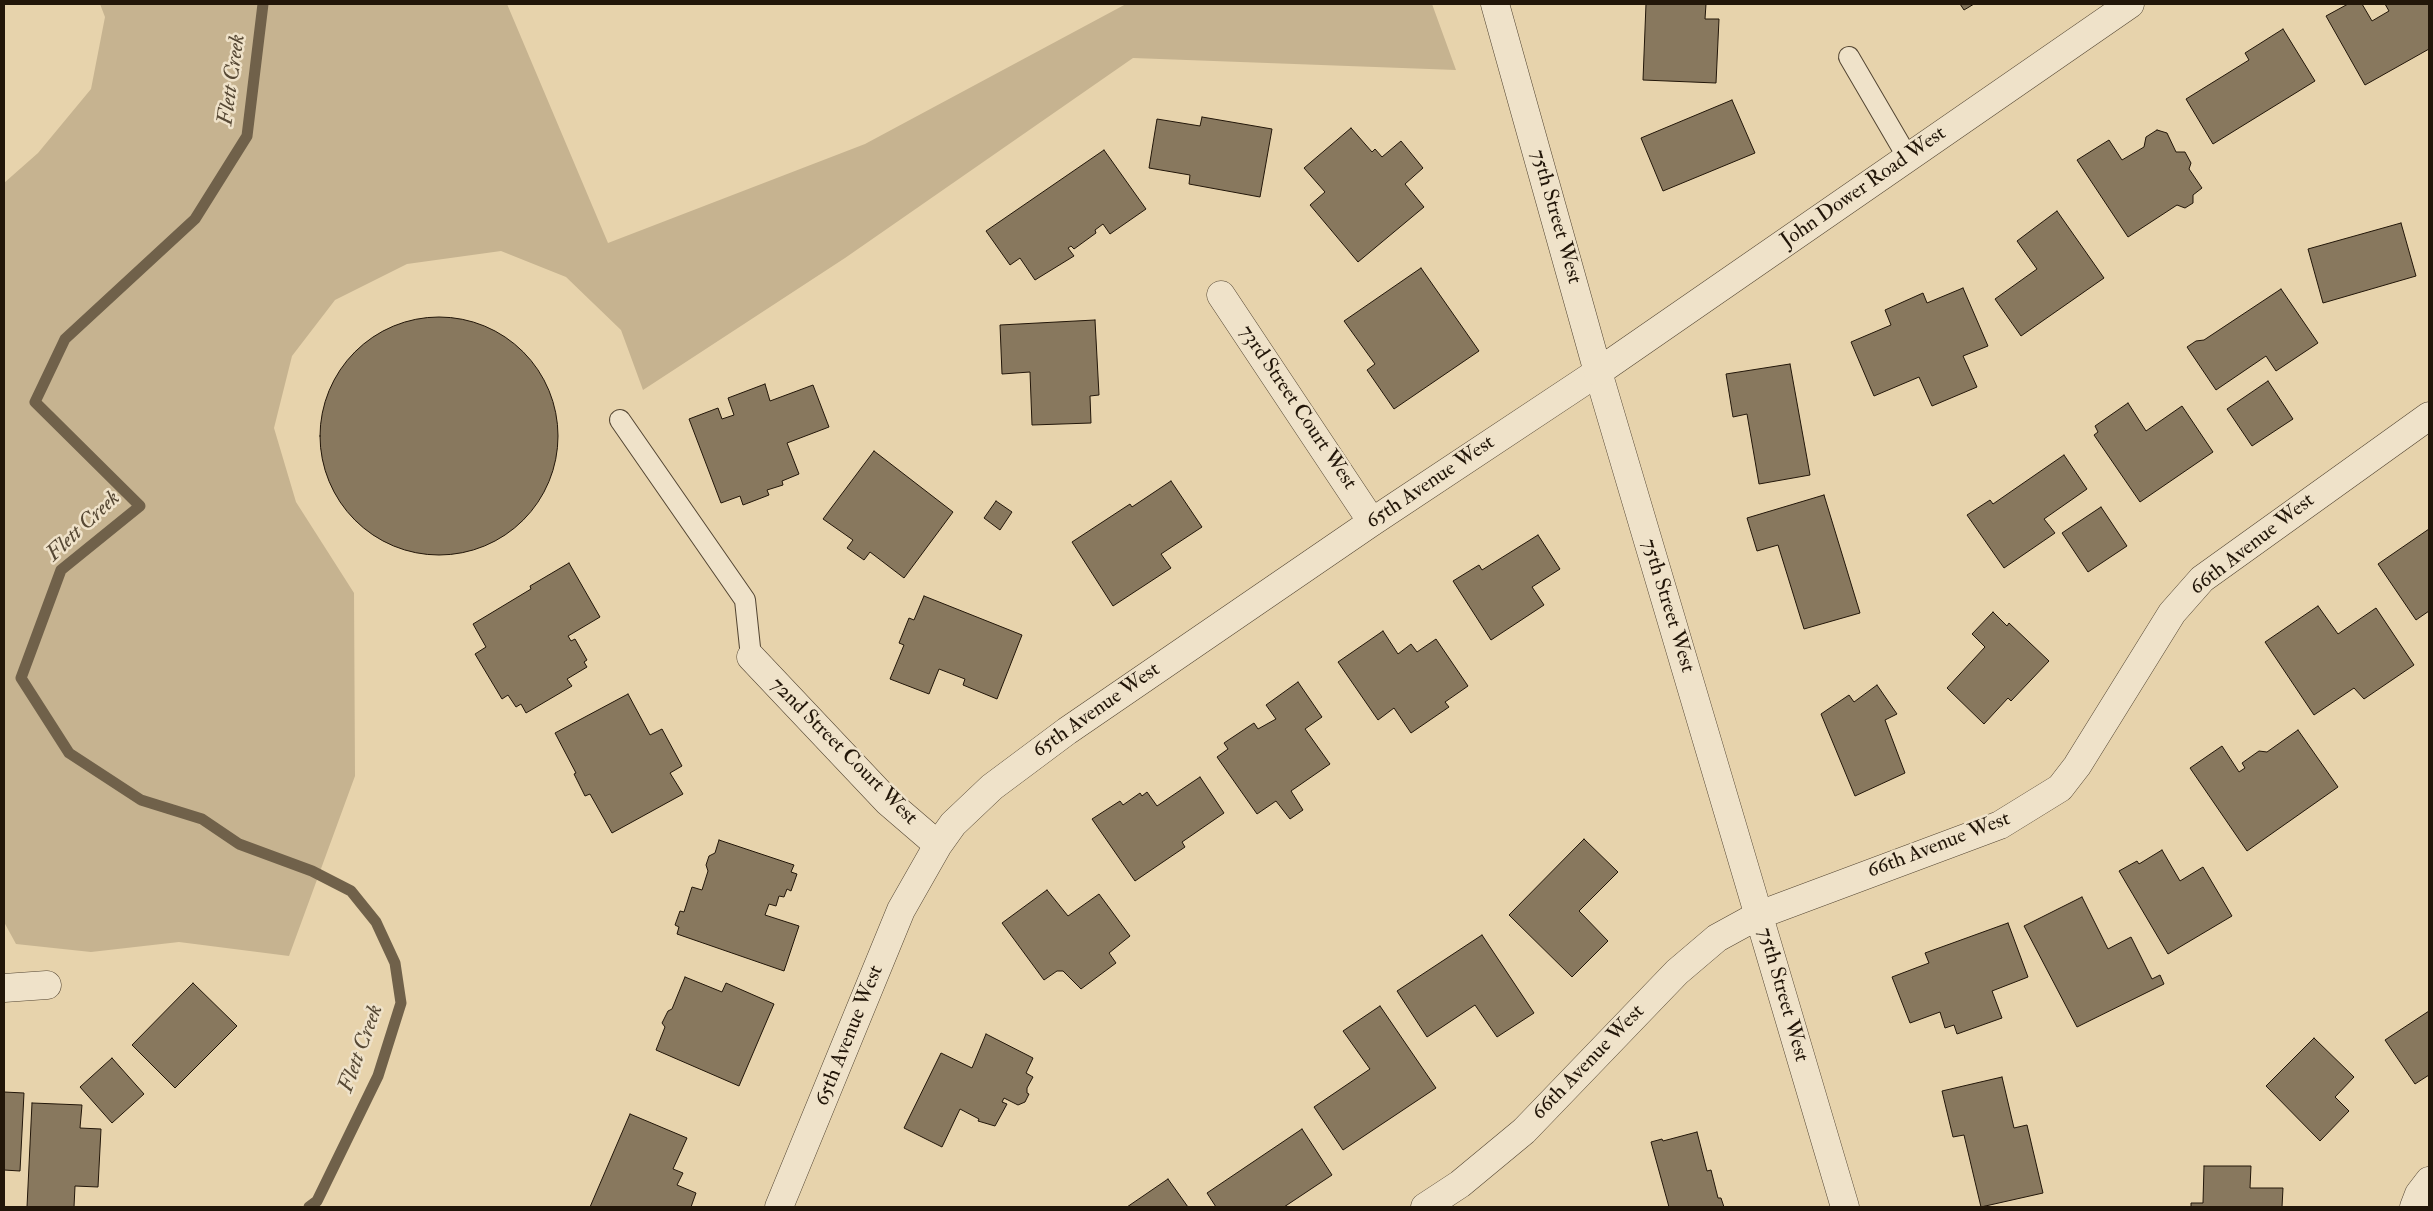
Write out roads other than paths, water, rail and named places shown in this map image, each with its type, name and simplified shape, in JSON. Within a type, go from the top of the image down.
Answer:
[{"type":"street","name":"75th Street West","points":[[1496,4],[1598,372],[1845,1207]]},
{"type":"street","name":"John Dower Road West","points":[[1598,372],[2130,4]]},
{"type":"street","name":"73rd Street Court West","points":[[1221,295],[1372,522]]},
{"type":"street","name":"65th Avenue West","points":[[779,1207],[901,910],[938,844],[964,813],[1014,769],[1074,726],[1372,522],[1598,372]]},
{"type":"street","name":"66th Avenue West","points":[[1426,1207],[1460,1184],[1524,1131],[1696,954],[1728,930],[1759,915],[2000,825],[2060,788],[2078,766],[2172,613],[2202,579],[2429,416]]},
{"type":"street","name":"72nd Street Court West","points":[[751,657],[888,802],[938,844]]},
{"type":"street","points":[[4,988],[47,985]]},
{"type":"street","points":[[2414,1207],[2419,1194],[2429,1181]]},
{"type":"lane","points":[[1849,57],[1908,158]]},
{"type":"lane","points":[[620,420],[745,600],[751,657]]},
{"type":"waterway","name":"Flett Creek","points":[[263,4],[247,136],[195,219],[65,339],[35,402],[140,506],[61,570],[21,678],[69,753],[141,800],[202,819],[239,844],[312,871],[351,891],[376,922],[395,963],[401,1003],[378,1076],[317,1201],[309,1207]]}]
